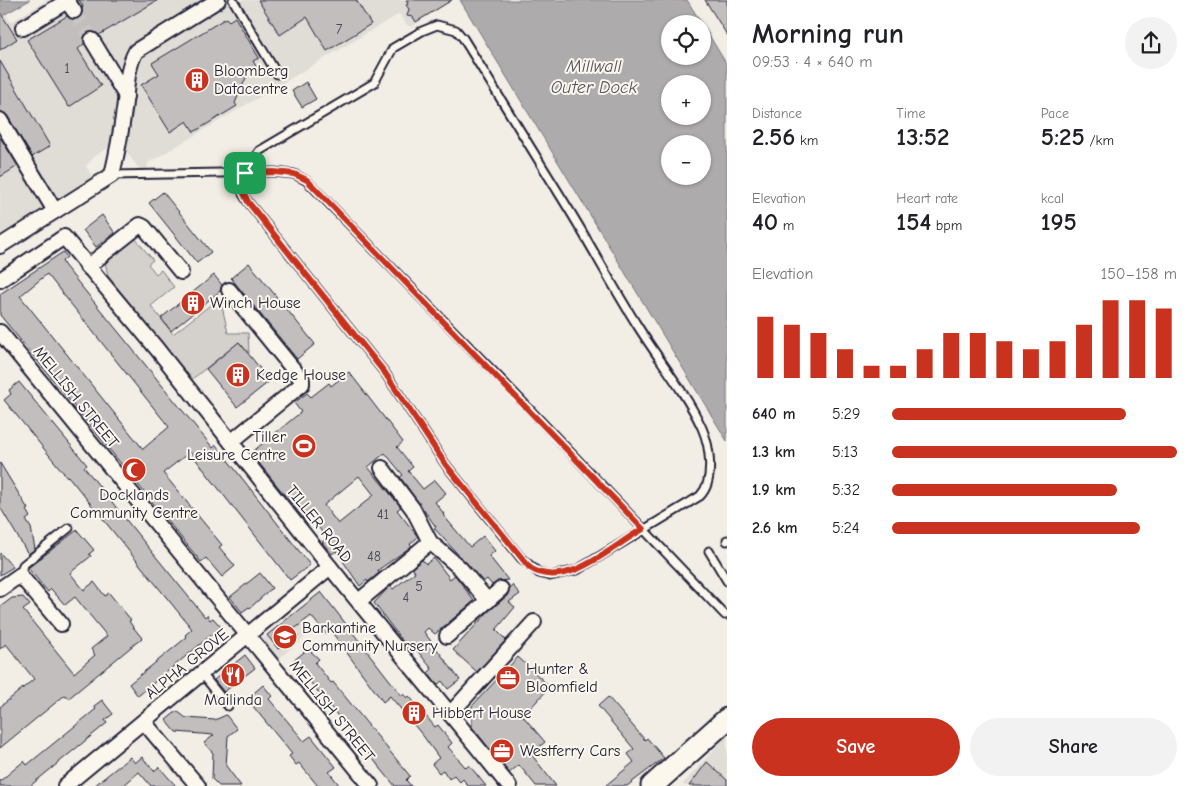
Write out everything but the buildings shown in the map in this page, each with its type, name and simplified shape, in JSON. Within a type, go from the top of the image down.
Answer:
[{"type":"main road","points":[[659,784],[692,743],[727,719]]},
{"type":"street","points":[[0,246],[112,175],[131,61],[136,51],[218,0]]},
{"type":"street","points":[[23,28],[67,1],[74,11]]},
{"type":"street","points":[[92,40],[126,96]]},
{"type":"street","points":[[0,120],[55,211]]},
{"type":"street","points":[[87,267],[140,225],[144,227],[181,272]]},
{"type":"street","name":"TILLER ROAD","points":[[0,280],[64,238],[157,348],[330,567],[509,786]]},
{"type":"street","points":[[229,290],[302,380],[302,384],[231,442]]},
{"type":"street","name":"MELLISH STREET","points":[[0,332],[371,786]]},
{"type":"street","points":[[382,468],[413,509],[430,542],[460,568],[488,601]]},
{"type":"street","points":[[359,601],[430,542]]},
{"type":"street","name":"ALPHA GROVE","points":[[65,786],[330,567]]},
{"type":"street","points":[[0,590],[20,574],[61,624]]},
{"type":"street","points":[[448,636],[502,589]]},
{"type":"street","points":[[450,714],[534,622]]},
{"type":"street","points":[[144,722],[198,786]]},
{"type":"lane","points":[[232,0],[277,74]]},
{"type":"lane","points":[[437,25],[456,30],[463,38],[569,209],[702,429],[708,458],[706,490],[700,496],[577,570],[564,575],[550,576],[530,568],[446,465],[385,373],[248,202],[241,187],[245,173],[260,151],[374,83],[393,48],[422,31],[437,25]]},
{"type":"lane","points":[[112,175],[294,174],[307,180],[725,615]]},
{"type":"lane","points":[[20,574],[23,565],[69,528]]},
{"type":"lane","points":[[709,551],[725,578]]},
{"type":"lane","points":[[725,578],[727,566]]},
{"type":"lane","points":[[202,674],[228,706]]},
{"type":"shaded area","points":[[47,0],[451,0],[412,27],[407,25],[399,14],[148,163],[147,170],[139,169],[125,150],[125,143],[112,145],[95,156],[86,166],[93,178],[0,235],[0,17],[6,15],[11,22]]},
{"type":"shaded area","points":[[135,238],[153,260],[148,264],[156,274],[161,270],[174,287],[151,306],[173,334],[218,299],[221,302],[228,333],[248,333],[249,353],[239,342],[191,380],[108,276],[105,262]]},
{"type":"shaded area","name":"Barkantine Community Nursery","points":[[295,613],[311,632],[278,659],[262,639]]},
{"type":"shaded area","points":[[727,735],[727,786],[684,786],[683,784]]},
{"type":"water","points":[[0,0],[30,0],[0,17]]},
{"type":"water","name":"Millwall Outer Dock","points":[[460,0],[687,0],[696,15],[661,15],[661,65],[711,65],[711,38],[727,65],[727,441]]},
{"type":"tunnel","points":[[74,11],[92,40]]},
{"type":"place","name":"Bloomberg Datacentre","points":[[197,80]]},
{"type":"place","name":"Winch House","points":[[193,303]]},
{"type":"place","name":"Kedge House","points":[[238,375]]},
{"type":"place","name":"Tiller Leisure Centre","points":[[304,446]]},
{"type":"place","name":"Docklands Community Centre","points":[[134,470]]},
{"type":"place","name":"Barkantine Community Nursery","points":[[285,637]]},
{"type":"place","name":"Mailinda","points":[[233,675]]},
{"type":"place","name":"Hunter & Bloomfield","points":[[508,678]]},
{"type":"place","name":"Hibbert House","points":[[414,713]]},
{"type":"place","name":"Westferry Cars","points":[[502,751]]},
{"type":"route","points":[[274,172],[294,174],[307,180],[643,529],[577,570],[564,575],[550,576],[530,568],[446,465],[402,395],[248,202],[241,187],[241,181],[245,173],[274,172]]}]
